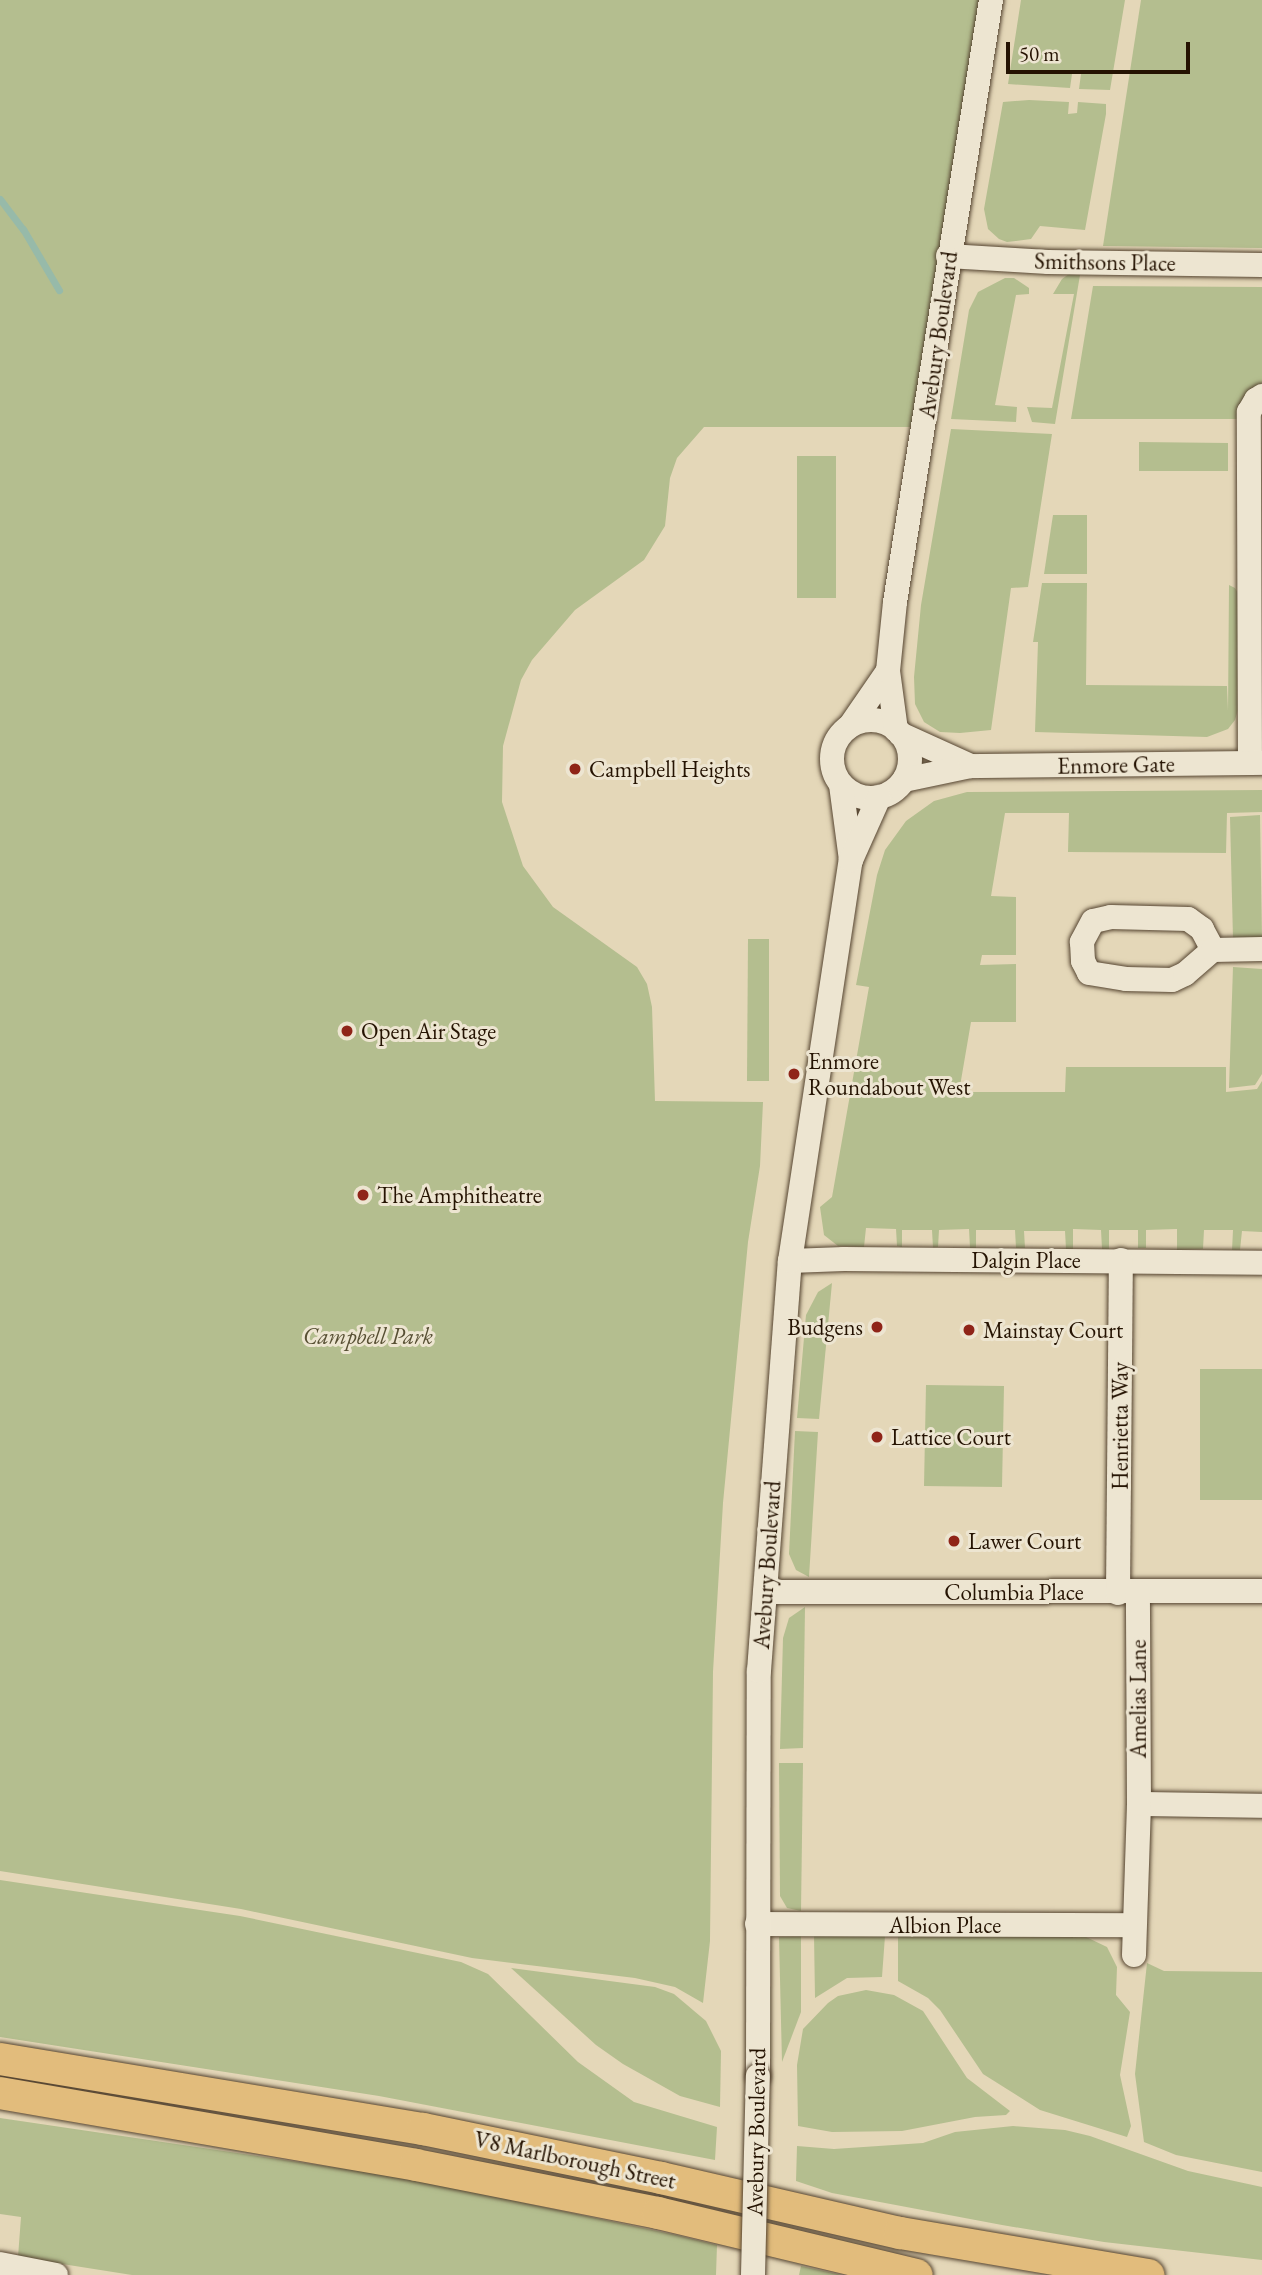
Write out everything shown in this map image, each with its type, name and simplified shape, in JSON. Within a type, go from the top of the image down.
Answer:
[{"type":"main road","name":"V8 Marlborough Street","points":[[0,2059],[423,2129],[661,2178],[900,2233],[1148,2275]]},
{"type":"main road","name":"V8 Marlborough Street","points":[[0,2093],[430,2167],[658,2213],[917,2275]]},
{"type":"street","name":"Avebury Boulevard","points":[[898,732],[888,671],[895,601],[925,427],[948,256],[991,0]]},
{"type":"street","name":"Smithsons Place","points":[[948,256],[1048,262],[1262,265]]},
{"type":"street","points":[[1256,763],[1255,468],[1250,412],[1256,400],[1262,396]]},
{"type":"street","name":"Avebury Boulevard","points":[[850,726],[888,671]]},
{"type":"street","points":[[873,720],[898,732],[909,756],[904,780],[897,788],[879,797],[858,796],[841,785],[831,760],[840,735],[850,726],[873,720]]},
{"type":"street","name":"Enmore Gate","points":[[898,732],[971,766]]},
{"type":"street","name":"Enmore Gate","points":[[904,780],[971,766],[1256,763]]},
{"type":"street","name":"Avebury Boulevard","points":[[841,785],[851,860]]},
{"type":"street","name":"Avebury Boulevard","points":[[753,2275],[758,2076],[759,1671],[790,1261],[851,860],[879,797]]},
{"type":"street","points":[[1213,950],[1202,929],[1188,919],[1111,917],[1093,921],[1082,942],[1083,961],[1089,973],[1126,979],[1172,980],[1185,974],[1213,950],[1262,949]]},
{"type":"street","name":"Dalgin Place","points":[[790,1261],[1121,1260],[1262,1263]]},
{"type":"street","name":"Henrietta Way","points":[[1121,1260],[1128,1593]]},
{"type":"street","name":"Columbia Place","points":[[765,1592],[1262,1591]]},
{"type":"street","name":"Amelias Lane","points":[[1128,1593],[1139,1804]]},
{"type":"street","points":[[1133,1955],[1139,1804],[1262,1807]]},
{"type":"street","name":"Albion Place","points":[[757,1924],[1133,1925]]},
{"type":"street","points":[[9,2265],[56,2275]]},
{"type":"green space","name":"Campbell Park","points":[[0,0],[991,0],[925,427],[704,427],[677,458],[670,478],[665,526],[644,560],[575,610],[532,660],[521,680],[503,746],[502,802],[523,866],[553,907],[637,967],[647,984],[652,1007],[655,1101],[763,1102],[760,1166],[748,1242],[723,1503],[713,1672],[710,1941],[703,2003],[675,1987],[635,1978],[472,1958],[241,1909],[0,1871]]},
{"type":"green space","points":[[1021,0],[1125,0],[1110,90],[1079,89],[1081,74],[1072,74],[1070,88],[1008,84]]},
{"type":"green space","points":[[1141,0],[1262,0],[1262,248],[1103,246]]},
{"type":"green space","points":[[1003,102],[1069,102],[1068,114],[1077,113],[1078,102],[1106,104],[1106,114],[1085,230],[1040,226],[1031,239],[1007,242],[988,229],[984,209]]},
{"type":"green space","points":[[1069,274],[1080,275],[1055,424],[1032,422],[1027,407],[1052,408],[1074,294],[1053,294],[1062,279]]},
{"type":"green space","points":[[1005,278],[1014,278],[1029,288],[1029,294],[1016,295],[995,405],[1017,407],[1016,422],[951,419],[969,310],[978,292]]},
{"type":"green space","points":[[1093,286],[1262,287],[1262,383],[1254,388],[1237,419],[1071,419]]},
{"type":"green space","points":[[951,429],[1052,434],[1028,587],[1011,588],[991,730],[960,733],[940,732],[924,722],[915,704],[914,677],[921,605]]},
{"type":"green space","points":[[1139,442],[1228,443],[1228,471],[1139,471]]},
{"type":"green space","points":[[797,456],[836,456],[836,598],[797,598]]},
{"type":"green space","points":[[1053,515],[1087,515],[1087,574],[1044,574]]},
{"type":"green space","points":[[1042,583],[1087,583],[1086,685],[1227,686],[1228,711],[1229,585],[1235,588],[1239,595],[1238,710],[1235,720],[1228,729],[1207,737],[1035,732],[1038,642],[1033,642]]},
{"type":"green space","points":[[1262,790],[1262,812],[1227,813],[1226,853],[1068,852],[1069,813],[1005,813],[991,896],[1016,897],[1016,955],[982,955],[980,965],[1016,964],[1016,1022],[971,1022],[959,1092],[1065,1092],[1066,1067],[1226,1067],[1226,1092],[1257,1089],[1262,1081],[1262,1232],[1242,1231],[1240,1250],[1232,1250],[1233,1230],[1204,1230],[1203,1249],[1177,1250],[1177,1229],[1146,1230],[1146,1248],[1138,1248],[1138,1230],[1109,1230],[1109,1249],[1102,1249],[1101,1230],[1073,1229],[1073,1249],[1066,1249],[1065,1231],[1024,1231],[1025,1248],[1016,1248],[1015,1230],[976,1230],[976,1248],[970,1248],[969,1229],[939,1230],[938,1247],[933,1248],[932,1230],[902,1230],[902,1247],[897,1246],[896,1229],[866,1228],[864,1247],[838,1246],[824,1235],[820,1207],[832,1197],[869,987],[856,985],[877,875],[885,850],[906,821],[934,801],[967,792]]},
{"type":"green space","points":[[1260,815],[1262,939],[1233,939],[1230,817]]},
{"type":"green space","points":[[748,939],[769,939],[769,1081],[747,1081]]},
{"type":"green space","points":[[1233,967],[1262,969],[1262,1074],[1255,1085],[1229,1088]]},
{"type":"green space","points":[[832,1283],[819,1419],[797,1418],[806,1315],[818,1292]]},
{"type":"green space","points":[[1200,1369],[1262,1369],[1262,1500],[1200,1500]]},
{"type":"green space","points":[[926,1385],[1004,1386],[1002,1487],[924,1486]]},
{"type":"green space","points":[[795,1431],[818,1432],[809,1577],[796,1570],[789,1554]]},
{"type":"green space","points":[[805,1607],[803,1748],[780,1749],[783,1638],[789,1618]]},
{"type":"green space","points":[[779,1763],[803,1763],[801,1911],[787,1908],[780,1896]]},
{"type":"green space","points":[[0,1880],[240,1916],[461,1962],[488,1974],[578,2062],[634,2102],[717,2127],[715,2160],[379,2096],[0,2037]]},
{"type":"green space","points":[[814,1935],[885,1936],[882,1977],[847,1978],[815,1998]]},
{"type":"green space","points":[[801,1936],[801,2012],[782,2062],[779,1937]]},
{"type":"green space","points":[[898,1936],[1084,1936],[1107,1947],[1117,1967],[1116,1995],[1130,2012],[1120,2075],[1131,2126],[1127,2137],[1040,2110],[983,2074],[940,2010],[928,1998],[898,1981]]},
{"type":"green space","points":[[1147,1963],[1164,1971],[1262,1972],[1262,2172],[1176,2155],[1144,2142],[1135,2074]]},
{"type":"green space","points":[[511,1968],[655,1987],[674,1994],[706,2021],[721,2051],[720,2107],[680,2096],[623,2064],[596,2045]]},
{"type":"green space","points":[[866,1990],[894,1995],[923,2011],[967,2078],[1010,2111],[1006,2115],[975,2117],[902,2131],[832,2132],[798,2126],[797,2065],[803,2029],[838,1996]]},
{"type":"green space","points":[[0,2118],[407,2178],[676,2235],[717,2245],[716,2275],[132,2275],[18,2257],[21,2217],[0,2214]]},
{"type":"green space","points":[[1013,2126],[1065,2130],[1090,2136],[1188,2171],[1262,2187],[1262,2260],[1104,2242],[1002,2225],[832,2193],[796,2181],[797,2146],[834,2149],[923,2143],[955,2132]]},
{"type":"green space","points":[[801,2266],[842,2275],[799,2275]]},
{"type":"waterway","points":[[0,199],[23,229],[59,290]]},
{"type":"place","name":"Campbell Heights","points":[[575,769]]},
{"type":"place","name":"Open Air Stage","points":[[347,1031]]},
{"type":"place","name":"Enmore Roundabout West","points":[[794,1074]]},
{"type":"place","name":"The Amphitheatre","points":[[363,1195]]},
{"type":"place","name":"Budgens","points":[[877,1327]]},
{"type":"place","name":"Mainstay Court","points":[[969,1330]]},
{"type":"place","name":"Lattice Court","points":[[877,1437]]},
{"type":"place","name":"Lawer Court","points":[[954,1541]]}]
